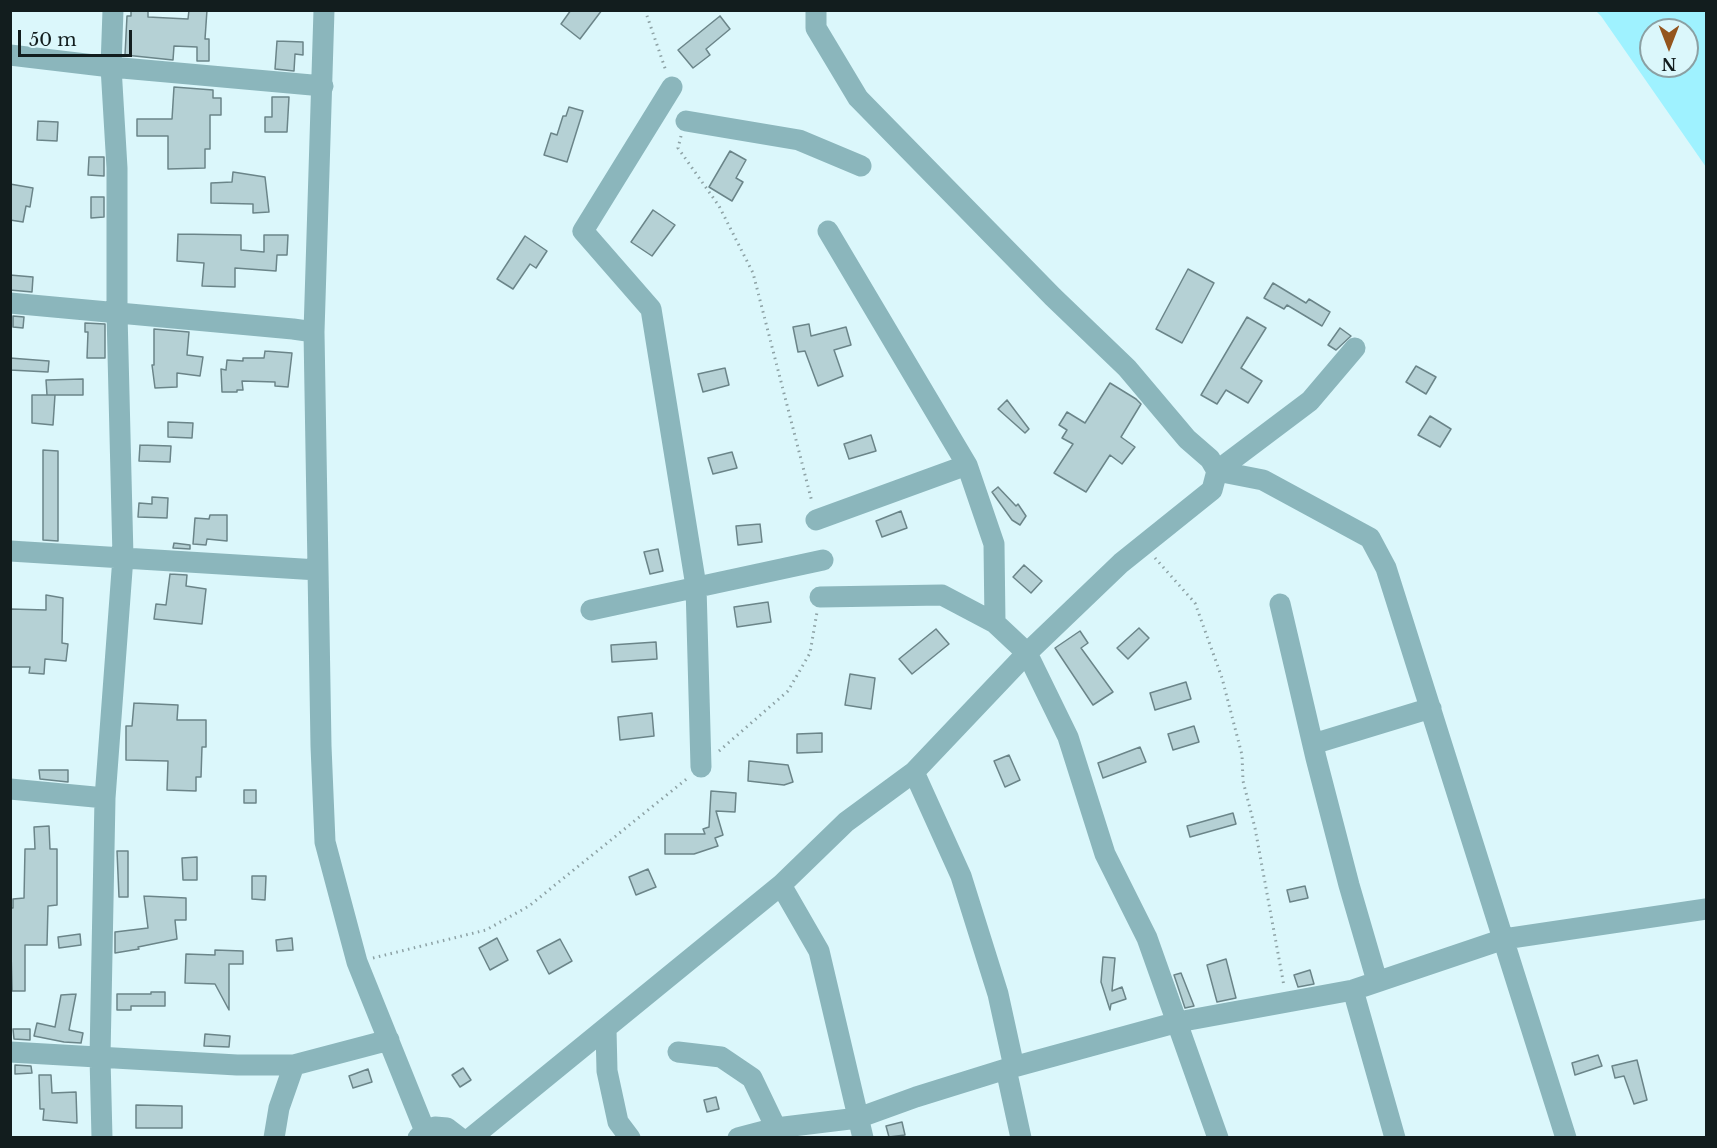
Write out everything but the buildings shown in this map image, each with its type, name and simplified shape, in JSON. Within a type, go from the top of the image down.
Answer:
[{"type":"street","points":[[102,1137],[100,1057],[105,798],[123,557],[117,313],[117,168],[111,67],[113,10]]},
{"type":"street","points":[[324,10],[314,332],[321,747],[325,842],[357,962],[389,1040],[421,1134],[435,1127],[447,1128],[460,1137]]},
{"type":"street","points":[[816,10],[816,28],[858,98],[1053,297],[1127,368],[1187,439],[1210,459],[1217,471],[1263,480],[1370,538],[1386,568],[1566,1137]]},
{"type":"street","points":[[10,55],[111,67],[322,86]]},
{"type":"street","points":[[672,87],[583,231],[651,309],[696,586],[700,767]]},
{"type":"street","points":[[686,121],[799,140],[861,166]]},
{"type":"street","points":[[828,231],[967,465],[994,544],[994,624]]},
{"type":"street","points":[[10,303],[314,332]]},
{"type":"street","points":[[471,1137],[781,885],[846,822],[914,772],[1027,653],[1121,563],[1212,490],[1217,471],[1310,401],[1355,348]]},
{"type":"street","points":[[816,520],[967,465]]},
{"type":"street","points":[[10,551],[318,570]]},
{"type":"street","points":[[591,610],[823,560]]},
{"type":"street","points":[[820,597],[942,595],[994,624],[1027,653],[1068,737],[1105,854],[1147,938],[1218,1137]]},
{"type":"street","points":[[1280,604],[1349,885],[1377,981]]},
{"type":"street","points":[[1313,744],[1431,708]]},
{"type":"street","points":[[914,772],[961,876],[998,994],[1021,1137]]},
{"type":"street","points":[[10,789],[105,798]]},
{"type":"street","points":[[781,885],[819,951],[860,1127]]},
{"type":"street","points":[[738,1137],[776,1128],[860,1127],[916,1097],[1010,1068],[1178,1022],[1353,990],[1504,939],[1707,909]]},
{"type":"street","points":[[1353,990],[1395,1137]]},
{"type":"street","points":[[606,1029],[607,1071],[618,1122],[630,1137]]},
{"type":"street","points":[[10,1052],[237,1065],[294,1065],[389,1040]]},
{"type":"street","points":[[678,1052],[721,1057],[752,1078],[776,1128]]},
{"type":"street","points":[[274,1137],[279,1108],[294,1065]]},
{"type":"path","points":[[1143,545],[1195,603],[1222,678],[1242,755],[1243,781],[1255,828],[1287,1002]]},
{"type":"shaded area","points":[[1596,11],[1706,11],[1706,167],[1644,78],[1699,78],[1699,18],[1639,18],[1639,71]]}]
